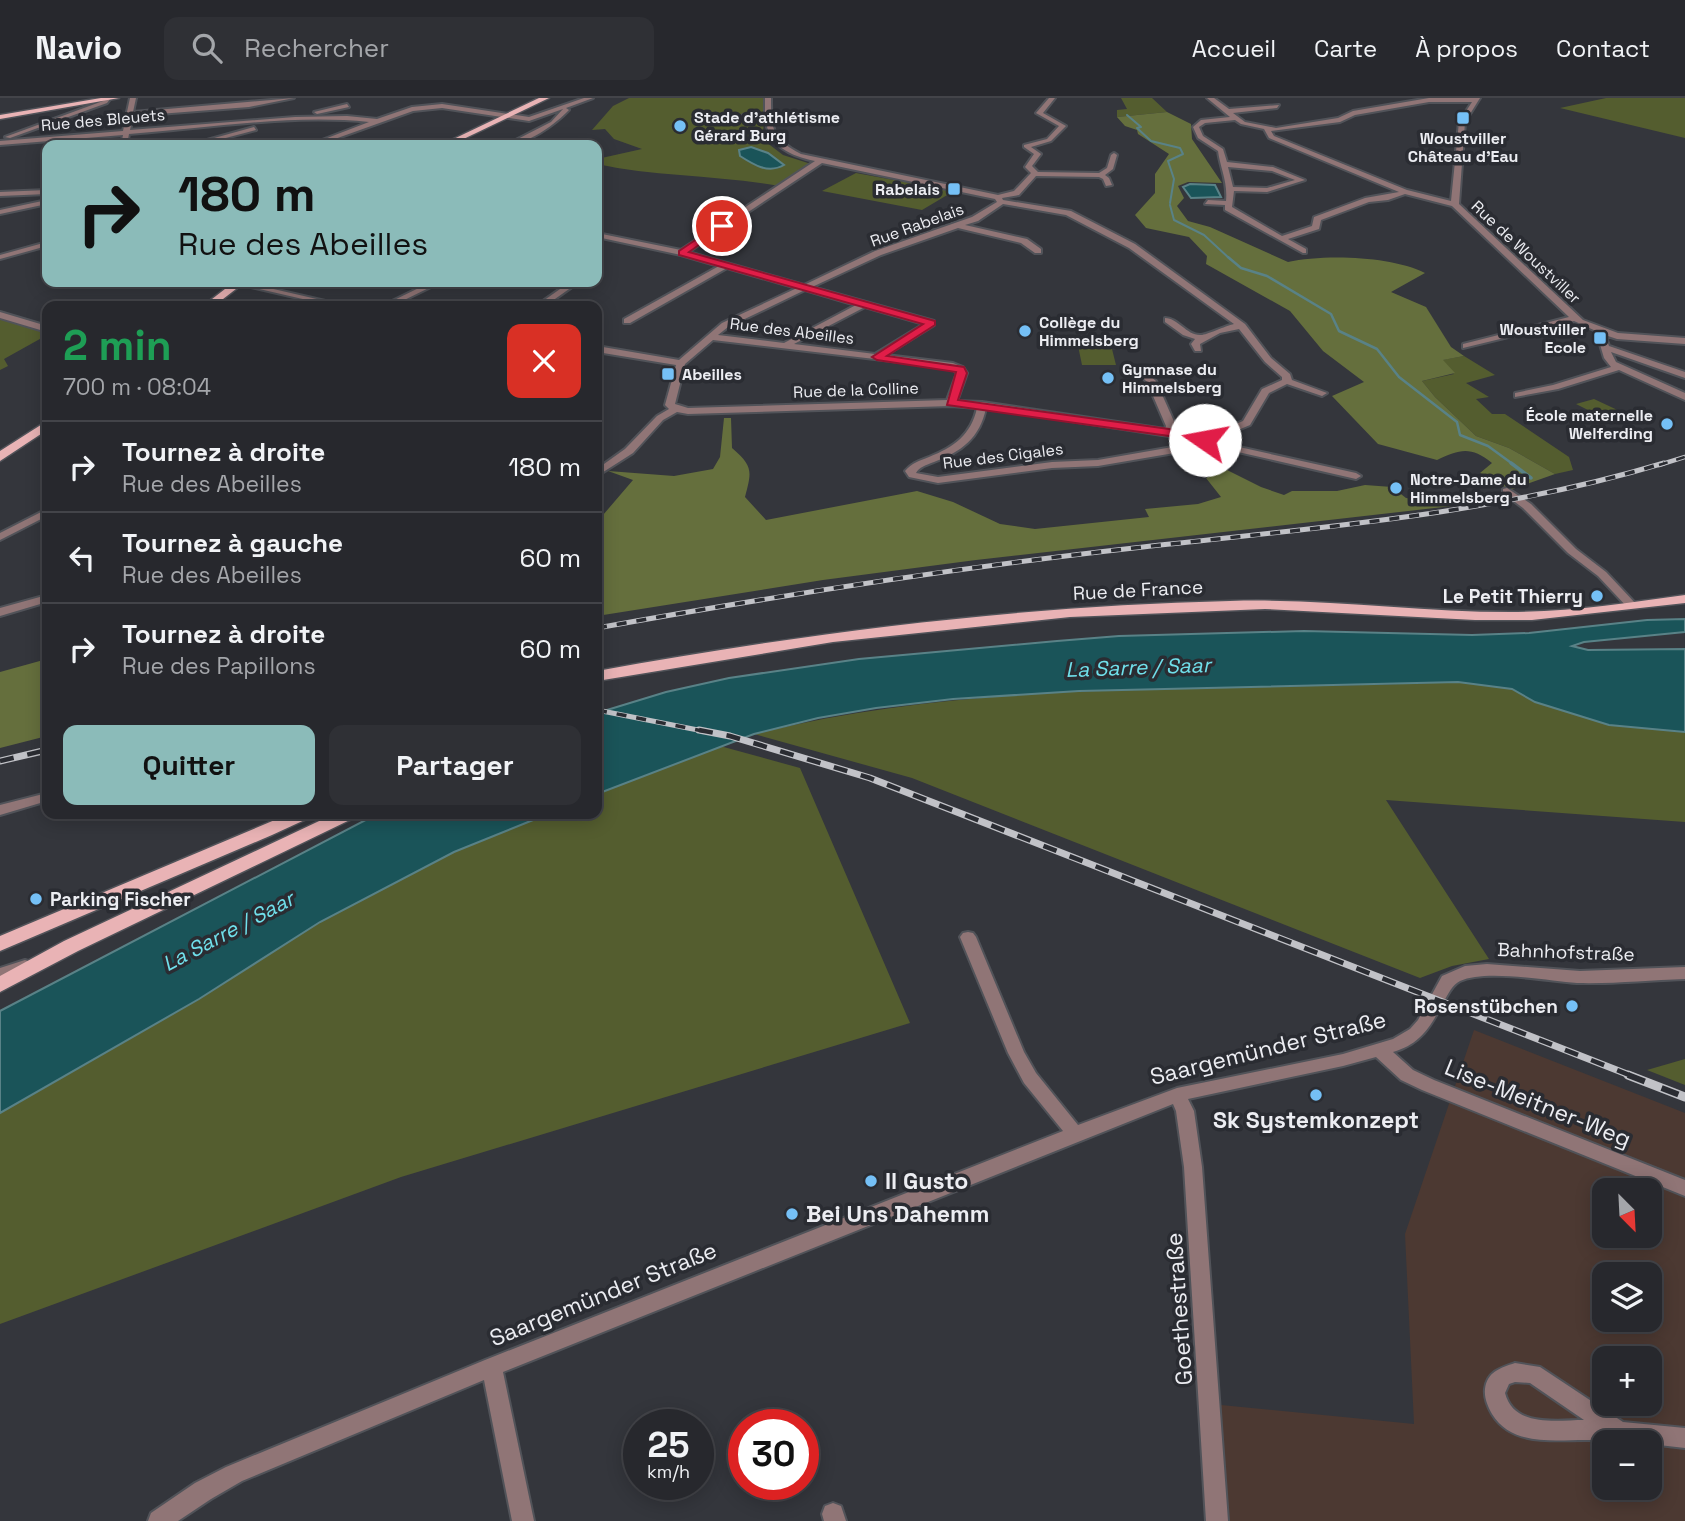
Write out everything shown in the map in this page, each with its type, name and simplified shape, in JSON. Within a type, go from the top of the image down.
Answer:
[{"type":"main road","points":[[0,116],[110,98]]},
{"type":"main road","points":[[455,140],[545,98]]},
{"type":"main road","points":[[214,301],[231,287]]},
{"type":"main road","points":[[0,457],[42,428]]},
{"type":"main road","name":"Rue de France","points":[[602,675],[754,648],[849,635],[1082,612],[1201,606],[1302,605],[1505,616],[1563,614],[1685,599]]},
{"type":"main road","points":[[602,680],[643,675],[849,635]]},
{"type":"main road","points":[[602,687],[643,675]]},
{"type":"main road","points":[[0,944],[114,892],[292,819]]},
{"type":"main road","points":[[0,985],[313,819]]},
{"type":"main road","points":[[71,946],[338,819]]},
{"type":"street","points":[[125,140],[133,98]]},
{"type":"street","points":[[180,110],[233,98]]},
{"type":"street","points":[[131,114],[249,105],[291,98]]},
{"type":"street","points":[[325,140],[402,112],[432,106],[529,118],[590,98]]},
{"type":"street","points":[[768,98],[770,135],[778,145],[799,156],[1051,208],[1084,221],[1144,254],[1242,326],[1268,360],[1287,376],[1287,381]]},
{"type":"street","points":[[1052,98],[1039,113],[1063,126],[1049,140],[1026,146],[1038,154],[1028,167],[1035,171],[1034,174],[1100,174],[1110,169],[1114,155]]},
{"type":"street","points":[[1210,98],[1232,115],[1267,129],[1285,130],[1340,120],[1353,113],[1429,100],[1476,99]]},
{"type":"street","name":"Rue de Woustviller","points":[[1476,99],[1462,122],[1455,204],[1575,318],[1600,332],[1685,341]]},
{"type":"street","points":[[0,141],[91,103]]},
{"type":"street","points":[[212,140],[347,106]]},
{"type":"street","points":[[511,140],[556,117],[567,110],[565,106]]},
{"type":"street","points":[[1277,106],[1203,121],[1196,127],[1200,136],[1221,150],[1222,164],[1232,189],[1228,208],[1231,212],[1303,251]]},
{"type":"street","points":[[743,117],[768,116]]},
{"type":"street","name":"Rue des Bleuets","points":[[0,141],[295,119],[347,118],[376,121]]},
{"type":"street","points":[[1267,129],[1272,136],[1405,192],[1455,204]]},
{"type":"street","points":[[682,253],[819,162]]},
{"type":"street","points":[[1222,164],[1273,169],[1303,180],[1267,190],[1232,189]]},
{"type":"street","name":"Rue Rabelais","points":[[681,363],[724,325],[903,243],[975,219],[997,207],[999,199],[1016,193],[1034,174]]},
{"type":"street","points":[[1100,174],[1106,178],[1108,185]]},
{"type":"street","points":[[0,194],[42,192]]},
{"type":"street","points":[[1281,239],[1316,227],[1317,219],[1368,200],[1388,198],[1405,192]]},
{"type":"street","points":[[1208,202],[1229,203]]},
{"type":"street","points":[[0,212],[42,203]]},
{"type":"street","points":[[957,225],[1024,241],[1038,251]]},
{"type":"street","points":[[602,236],[682,253],[931,323],[877,357]]},
{"type":"street","points":[[0,257],[42,245]]},
{"type":"street","points":[[627,321],[727,265]]},
{"type":"street","points":[[259,287],[321,301]]},
{"type":"street","points":[[397,301],[427,287]]},
{"type":"street","points":[[547,301],[568,287]]},
{"type":"street","points":[[783,346],[864,304]]},
{"type":"street","points":[[0,315],[42,328]]},
{"type":"street","points":[[1466,346],[1575,318]]},
{"type":"street","points":[[1168,320],[1186,333],[1200,338]]},
{"type":"street","points":[[1198,349],[1195,344],[1200,338],[1227,328],[1242,326]]},
{"type":"street","points":[[1600,332],[1610,360],[1619,367],[1685,397]]},
{"type":"street","name":"Rue des Abeilles","points":[[709,337],[960,369],[962,373],[951,403]]},
{"type":"street","points":[[1604,347],[1685,375]]},
{"type":"street","points":[[602,350],[681,363],[670,405],[675,409],[660,418],[629,451],[602,470]]},
{"type":"street","points":[[1518,395],[1555,387],[1619,367]]},
{"type":"street","points":[[1144,374],[1152,381],[1171,426],[1169,433]]},
{"type":"street","points":[[1205,440],[1247,423],[1265,391],[1287,381],[1322,393]]},
{"type":"street","name":"Rue de la Colline","points":[[675,409],[688,411],[951,403],[982,405],[1169,433],[1356,476]]},
{"type":"street","name":"Rue des Cigales","points":[[982,405],[978,427],[971,438],[955,449],[915,465],[911,471],[913,475],[938,480],[1052,465],[1098,463],[1186,448],[1205,440]]},
{"type":"street","points":[[1507,491],[1602,574],[1632,606]]},
{"type":"street","points":[[0,537],[42,515]]},
{"type":"street","points":[[0,612],[42,599]]},
{"type":"street","points":[[0,810],[42,798]]},
{"type":"street","points":[[968,937],[1016,1053],[1030,1078],[1074,1133]]},
{"type":"street","points":[[0,974],[71,946]]},
{"type":"street","name":"Bahnhofstraße","points":[[1448,980],[1458,974],[1487,970],[1580,977],[1685,973]]},
{"type":"street","name":"Saargemünder Straße","points":[[159,1521],[202,1491],[234,1474],[1074,1133],[1177,1096],[1398,1044],[1416,1033],[1448,980]]},
{"type":"street","name":"Lise-Meitner-Weg","points":[[1380,1050],[1407,1075],[1428,1085],[1685,1188]]},
{"type":"street","name":"Goethestraße","points":[[1177,1096],[1185,1111],[1193,1167],[1217,1521]]},
{"type":"street","points":[[492,1367],[523,1521]]},
{"type":"street","points":[[1517,1371],[1533,1374],[1619,1430],[1527,1428],[1497,1405],[1493,1393],[1495,1382],[1503,1374],[1517,1371]]},
{"type":"street","points":[[1662,1435],[1685,1438]]},
{"type":"shaded area","points":[[1474,1030],[1685,1113],[1685,1521],[1217,1521],[1211,1404],[1414,1424],[1405,1234]]},
{"type":"green space","points":[[629,98],[763,98],[764,115],[760,115],[764,123],[762,139],[783,155],[811,164],[779,186],[602,165],[602,158],[642,149],[614,139],[605,129],[592,130],[613,106]]},
{"type":"green space","points":[[1121,98],[1152,98],[1167,112],[1117,117],[1117,110],[1127,109]]},
{"type":"green space","points":[[1606,98],[1685,98],[1685,138],[1560,108]]},
{"type":"green space","points":[[1167,112],[1191,124],[1192,139],[1222,183],[1188,182],[1178,186],[1184,198],[1177,206],[1188,221],[1210,227],[1288,262],[1320,258],[1358,258],[1395,263],[1425,273],[1391,292],[1426,307],[1451,347],[1464,356],[1443,360],[1455,373],[1422,381],[1476,436],[1509,448],[1555,474],[1510,490],[1480,473],[1492,463],[1478,454],[1465,451],[1437,460],[1378,444],[1332,396],[1364,382],[1323,351],[1290,311],[1206,264],[1207,256],[1189,237],[1146,228],[1135,215],[1155,193],[1155,174],[1169,154],[1138,134],[1137,130],[1125,126],[1117,117]]},
{"type":"green space","points":[[856,173],[954,191],[922,210],[822,191]]},
{"type":"green space","points":[[0,318],[42,331],[42,338],[4,359],[8,366],[0,370]]},
{"type":"green space","points":[[1077,341],[1110,341],[1116,365],[1082,365]]},
{"type":"green space","points":[[1464,356],[1495,375],[1466,383],[1489,397],[1476,399],[1492,414],[1505,414],[1569,457],[1573,470],[1555,474],[1509,448],[1476,436],[1435,397],[1422,381],[1454,374],[1442,360]]},
{"type":"green space","points":[[1594,399],[1626,414],[1608,420],[1576,404]]},
{"type":"green space","points":[[724,418],[731,418],[732,448],[744,460],[750,475],[745,497],[766,520],[917,491],[953,502],[1000,524],[1035,529],[1149,517],[1145,509],[1198,504],[1221,497],[1206,478],[1227,470],[1284,495],[1292,491],[1337,491],[1365,485],[1392,487],[1406,498],[1461,505],[976,560],[823,580],[602,615],[602,516],[633,480],[608,471],[674,476],[713,469],[720,457]]},
{"type":"green space","points":[[42,660],[42,737],[0,748],[0,672]]},
{"type":"green space","points":[[1458,682],[1512,689],[1535,702],[1609,725],[1685,732],[1685,822],[1386,800],[1489,959],[1452,966],[1420,978],[912,778],[754,734],[841,716],[928,703],[1016,695],[1104,690]]},
{"type":"green space","points":[[720,746],[800,768],[910,1023],[401,1177],[0,1324],[0,1113],[199,999],[320,922],[454,852],[536,819],[602,819],[602,792]]},
{"type":"green space","points":[[1685,1059],[1685,1085],[1647,1070]]},
{"type":"water","points":[[751,147],[768,153],[784,165],[767,168],[740,156],[739,150]]},
{"type":"water","points":[[1190,184],[1215,185],[1221,197],[1191,198],[1183,187]]},
{"type":"water","name":"La Sarre / Saar","points":[[1685,619],[1685,632],[1584,642],[1572,646],[1588,650],[1685,649],[1685,732],[1609,725],[1535,702],[1512,689],[1458,682],[1079,691],[953,699],[818,718],[754,734],[602,792],[602,711],[666,692],[729,678],[859,659],[1119,636],[1304,631],[1472,635],[1529,633],[1647,620]]},
{"type":"water","name":"La Sarre / Saar","points":[[367,819],[536,819],[454,852],[320,922],[199,999],[0,1113],[0,1011]]},
{"type":"waterway","points":[[1127,115],[1141,127],[1137,128],[1151,141],[1180,148],[1183,154],[1168,161],[1174,179],[1170,203]]},
{"type":"waterway","points":[[1170,205],[1174,220],[1204,235],[1230,259]]},
{"type":"waterway","points":[[1228,257],[1241,268],[1267,276],[1331,314],[1339,331],[1377,349],[1399,377],[1457,422],[1460,435],[1488,446],[1514,465]]},
{"type":"waterway","points":[[1511,463],[1531,478]]},
{"type":"railway","points":[[1659,465],[1685,457]]},
{"type":"railway","points":[[602,627],[932,574],[1402,518],[1534,495],[1664,463]]},
{"type":"railway","points":[[602,711],[708,732]]},
{"type":"railway","points":[[699,730],[730,736],[870,778],[1632,1076]]},
{"type":"railway","points":[[0,761],[42,751]]},
{"type":"railway","points":[[1628,1075],[1685,1097]]},
{"type":"place","name":"Woustviller Château d'Eau","points":[[1463,118]]},
{"type":"place","name":"Stade d'athlétisme Gérard Burg","points":[[680,126]]},
{"type":"place","name":"Rabelais","points":[[954,189]]},
{"type":"place","name":"Collège du Himmelsberg","points":[[1025,331]]},
{"type":"place","name":"Woustviller Ecole","points":[[1600,338]]},
{"type":"place","name":"Abeilles","points":[[668,374]]},
{"type":"place","name":"Gymnase du Himmelsberg","points":[[1108,378]]},
{"type":"place","name":"École maternelle Welferding","points":[[1667,424]]},
{"type":"place","name":"Notre-Dame du Himmelsberg","points":[[1396,488]]},
{"type":"place","name":"Le Petit Thierry","points":[[1597,596]]},
{"type":"place","name":"Parking Fischer","points":[[36,899]]},
{"type":"place","name":"Rosenstübchen","points":[[1572,1006]]},
{"type":"place","name":"Sk Systemkonzept","points":[[1316,1095]]},
{"type":"place","name":"Il Gusto","points":[[871,1181]]},
{"type":"place","name":"Bei Uns Dahemm","points":[[792,1214]]},
{"type":"route","points":[[722,226],[682,253],[931,323],[929,327],[877,357],[960,369],[962,373],[951,403],[982,405],[1205,440]]}]
